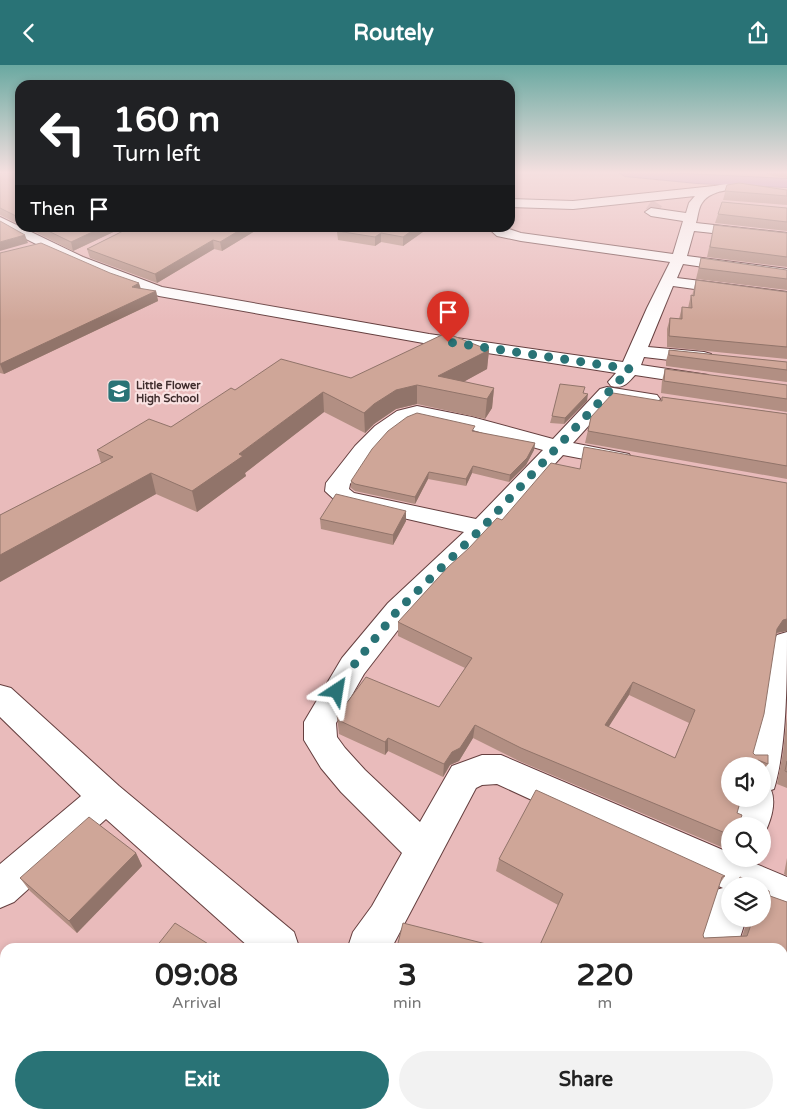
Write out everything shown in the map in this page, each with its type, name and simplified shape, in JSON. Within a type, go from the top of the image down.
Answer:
[{"type":"street","points":[[2,222],[15,229]]},
{"type":"street","points":[[424,850],[353,781],[333,758],[321,740],[320,722],[353,666],[398,610],[482,528],[630,369],[639,351],[655,308],[678,260],[689,222]]},
{"type":"street","points":[[728,222],[787,237]]},
{"type":"street","points":[[21,232],[126,282],[159,291],[429,339],[716,381]]},
{"type":"street","points":[[500,232],[521,237],[787,274]]},
{"type":"street","points":[[28,250],[46,245]]},
{"type":"street","points":[[74,258],[91,250]]},
{"type":"street","points":[[668,281],[787,297]]},
{"type":"street","points":[[639,351],[718,359]]},
{"type":"street","points":[[607,393],[673,403]]},
{"type":"street","points":[[482,528],[346,499],[337,491],[338,483],[380,432],[402,416],[417,412],[472,423],[558,447],[644,463]]},
{"type":"street","points":[[767,757],[775,728],[787,643]]},
{"type":"street","points":[[0,697],[106,797],[274,943]]},
{"type":"street","points":[[371,943],[386,920],[464,777],[488,768],[502,770],[728,877]]},
{"type":"street","points":[[0,889],[106,797]]},
{"type":"street","points":[[771,892],[787,897]]},
{"type":"street","points":[[718,943],[723,927]]},
{"type":"building","points":[[0,222],[15,229],[15,232],[25,235],[0,242]]},
{"type":"building","points":[[714,225],[787,233],[787,257],[710,247]]},
{"type":"building","points":[[50,232],[92,232],[71,242]]},
{"type":"building","points":[[121,232],[237,232],[220,242],[213,240],[155,274],[87,249]]},
{"type":"building","points":[[343,232],[410,232],[403,237],[381,233],[375,237]]},
{"type":"building","points":[[41,243],[110,273],[139,283],[132,287],[156,291],[0,364],[0,253]]},
{"type":"building","points":[[701,258],[787,270],[787,279],[699,268]]},
{"type":"building","points":[[696,280],[787,292],[787,347],[669,336],[670,318],[682,319],[682,307],[692,308],[691,295],[694,296]]},
{"type":"building","points":[[446,333],[489,350],[438,376],[494,388],[487,399],[417,385],[396,390],[364,413],[323,392],[239,454],[243,456],[192,491],[151,473],[0,555],[0,515],[113,457],[97,450],[149,419],[171,427],[231,388],[235,390],[281,359],[351,378]]},
{"type":"building","points":[[669,350],[787,362],[787,370],[669,355]]},
{"type":"building","points":[[665,369],[787,385],[787,399],[664,381]]},
{"type":"building","points":[[560,384],[585,387],[583,393],[588,394],[565,418],[552,416]]},
{"type":"building","points":[[613,393],[662,401],[662,397],[787,414],[787,466],[588,431],[591,417]]},
{"type":"building","points":[[417,413],[475,426],[472,431],[535,443],[527,458],[510,475],[473,466],[466,479],[429,472],[415,497],[355,484],[351,481],[372,449],[388,431],[407,417]]},
{"type":"building","points":[[584,447],[787,483],[787,619],[783,620],[777,629],[764,714],[753,753],[755,755],[768,755],[768,757],[721,757],[721,807],[739,807],[737,813],[742,815],[741,817],[721,817],[721,831],[521,748],[475,725],[460,748],[452,752],[444,764],[388,738],[385,742],[338,720],[337,716],[366,677],[439,707],[472,658],[398,622],[448,567],[497,518],[502,520],[551,463],[580,469]],"holes":[[[633,682],[695,710],[675,758],[605,725]]]},
{"type":"building","points":[[336,494],[406,511],[393,535],[320,519]]},
{"type":"building","points":[[536,790],[725,876],[721,877],[703,935],[704,938],[747,936],[750,927],[771,927],[771,896],[787,902],[787,943],[541,943],[563,894],[499,859]]},
{"type":"building","points":[[89,817],[136,853],[69,921],[20,878]]},
{"type":"building","points":[[175,923],[207,943],[159,943]]},
{"type":"building","points":[[403,923],[482,943],[398,943]]},
{"type":"place","name":"Little Flower High School","points":[[119,391]]},
{"type":"route","points":[[337,691],[353,666],[398,610],[482,528],[630,369],[448,342]]}]
